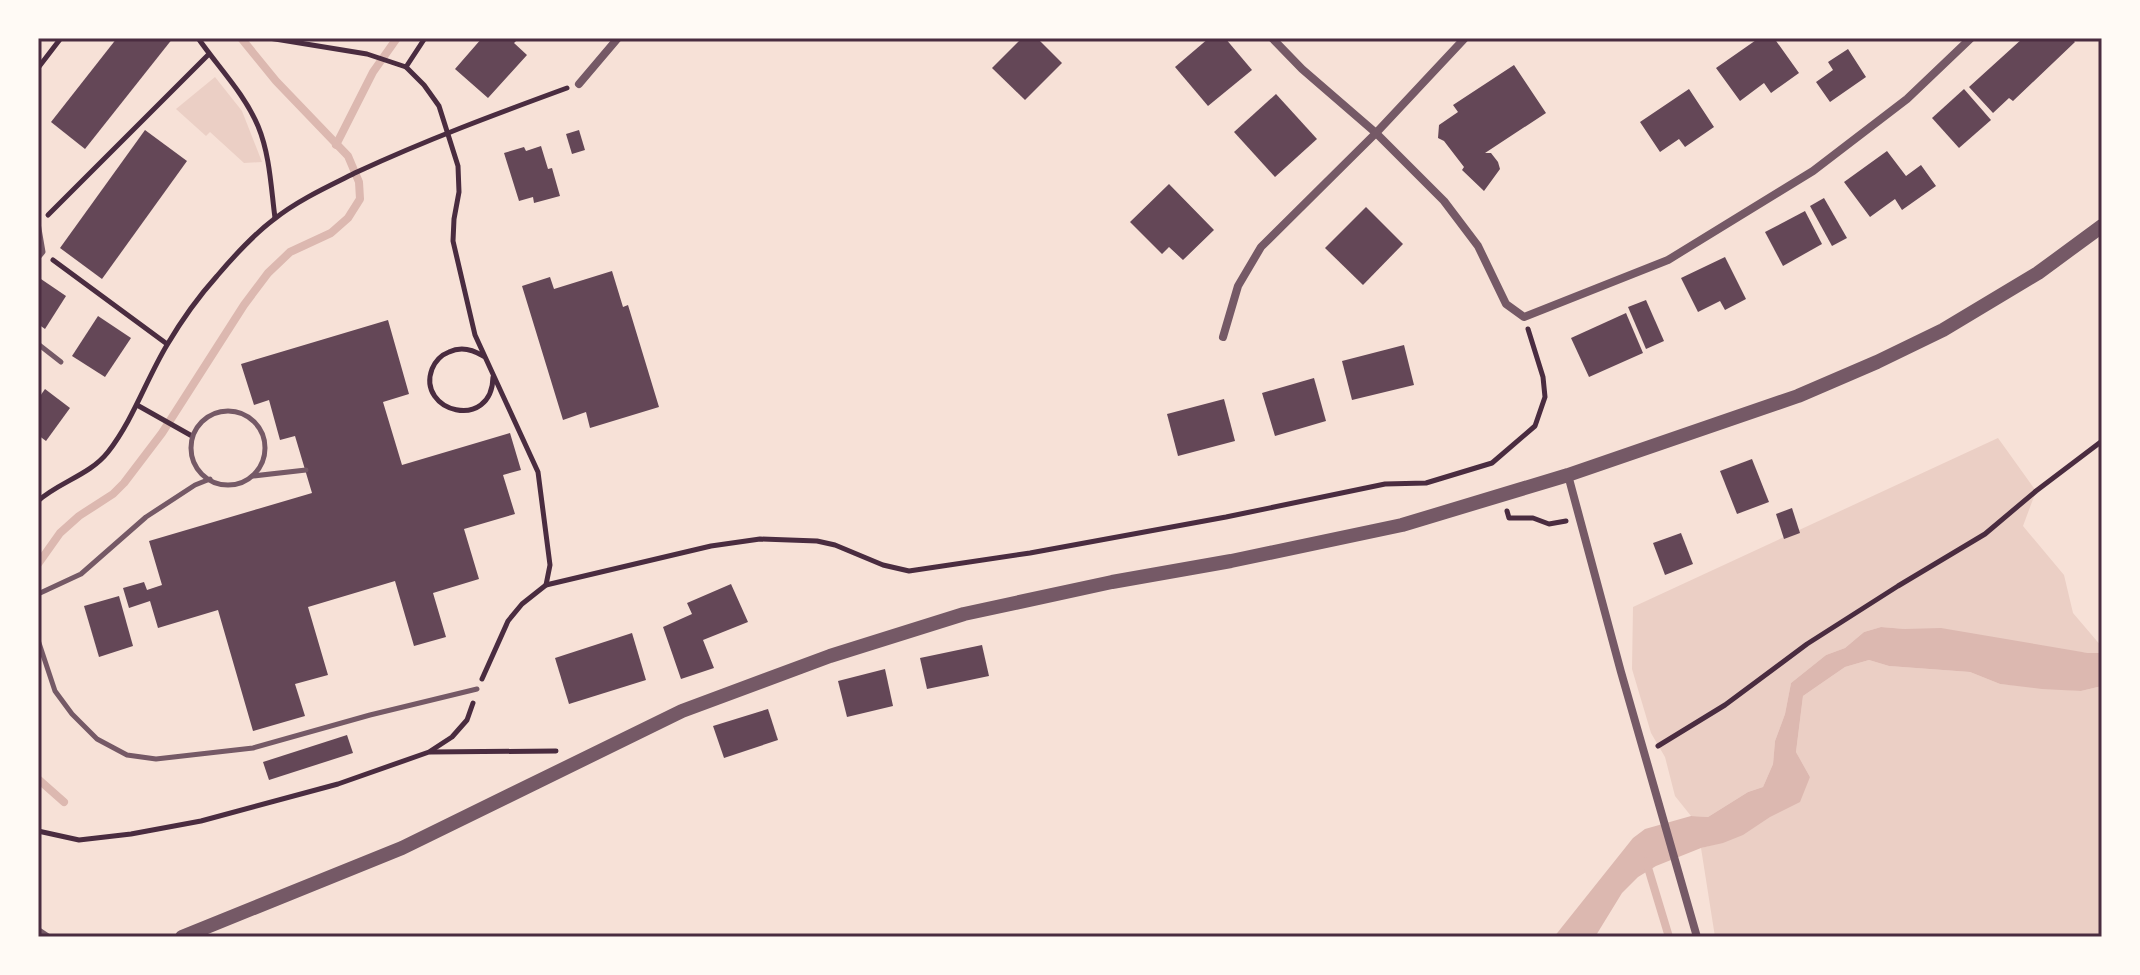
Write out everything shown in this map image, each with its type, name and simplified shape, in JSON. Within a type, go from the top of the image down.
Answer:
[{"type":"street","points":[[579,84],[618,38]]},
{"type":"street","points":[[1272,38],[1302,69],[1376,133],[1444,201],[1478,246],[1506,304],[1524,317],[1668,260],[1813,171],[1907,99],[1971,38]]},
{"type":"street","points":[[1223,337],[1238,286],[1261,247],[1376,133],[1465,38]]},
{"type":"street","points":[[181,936],[402,848],[696,705],[830,656],[964,614],[1402,525],[1568,475],[1798,396],[1943,330],[2038,273],[2102,226]]},
{"type":"street","points":[[1568,475],[1697,937]]},
{"type":"street","points":[[38,931],[47,937]]},
{"type":"lane","points":[[38,224],[43,252],[38,258]]},
{"type":"lane","points":[[38,344],[61,362]]},
{"type":"lane","points":[[230,411],[253,420],[260,428],[265,453],[261,465],[252,476],[240,483],[215,483],[197,467],[192,455],[192,436],[206,419],[230,411]]},
{"type":"lane","points":[[252,476],[306,470]]},
{"type":"lane","points":[[38,594],[81,574],[146,517],[195,485],[210,479]]},
{"type":"lane","points":[[38,640],[55,691],[72,714],[97,739],[127,755],[156,759],[253,748],[477,689]]},
{"type":"path","points":[[38,68],[61,38]]},
{"type":"path","points":[[198,38],[258,125],[267,156],[275,218]]},
{"type":"path","points":[[269,38],[367,54],[406,67],[439,106],[458,166],[459,192],[453,241],[475,335],[538,472],[550,565],[546,585]]},
{"type":"path","points":[[406,67],[425,38]]},
{"type":"path","points":[[38,224],[209,54]]},
{"type":"path","points":[[40,498],[81,474],[106,454],[137,405],[167,344],[215,277],[275,218],[336,183],[447,132],[579,84]]},
{"type":"path","points":[[43,252],[167,344]]},
{"type":"path","points":[[38,831],[79,840],[201,821],[338,784],[429,752],[452,737],[467,720],[477,689],[508,621],[522,604],[546,585],[711,546],[760,539],[794,539],[835,545],[883,565],[909,571],[1045,550],[1385,484],[1426,483],[1492,463],[1535,426],[1545,397],[1543,377],[1524,317]]},
{"type":"path","points":[[451,350],[474,350],[490,366],[494,380],[491,391],[483,403],[474,409],[448,408],[433,393],[430,378],[433,368],[441,356],[451,350]]},
{"type":"path","points":[[137,405],[192,436]]},
{"type":"path","points":[[1658,746],[1725,705],[1807,644],[1985,534],[2102,441]]},
{"type":"path","points":[[429,752],[599,751]]},
{"type":"shaded area","points":[[215,77],[242,111],[262,162],[244,163],[210,132],[206,136],[176,109]]},
{"type":"shaded area","points":[[1998,438],[2036,491],[2023,526],[2064,575],[2073,613],[2102,647],[2102,653],[1905,629],[1881,627],[1864,632],[1845,648],[1826,655],[1791,683],[1785,714],[1775,741],[1773,764],[1763,787],[1748,792],[1708,817],[1691,816],[1675,796],[1665,757],[1651,733],[1632,669],[1633,607]]},
{"type":"shaded area","points":[[1881,627],[1941,628],[2102,653],[2102,686],[2081,691],[2042,689],[2000,684],[1970,672],[1889,666],[1869,660],[1845,667],[1803,696],[1796,752],[1810,777],[1800,802],[1743,835],[1656,866],[1638,877],[1622,893],[1595,937],[1554,937],[1633,838],[1645,829],[1691,816],[1708,817],[1748,792],[1763,787],[1773,764],[1775,741],[1785,714],[1791,683],[1826,655],[1845,648],[1864,632]]},
{"type":"shaded area","points":[[1869,660],[1889,666],[1970,672],[2000,684],[2081,691],[2102,686],[2102,937],[1715,937],[1701,848],[1735,837],[1762,822],[1810,777],[1796,752],[1803,696],[1845,667]]},
{"type":"building","points":[[117,38],[173,38],[85,149],[51,122]]},
{"type":"building","points":[[482,38],[519,38],[514,43],[527,55],[488,98],[455,69]]},
{"type":"building","points":[[1022,38],[1037,38],[1062,63],[1025,100],[992,68]]},
{"type":"building","points":[[1209,38],[1225,38],[1252,70],[1208,106],[1175,67]]},
{"type":"building","points":[[1759,38],[1774,38],[1799,73],[1771,93],[1764,83],[1740,101],[1716,68]]},
{"type":"building","points":[[2023,38],[2071,38],[2075,42],[2013,101],[2009,98],[1993,113],[1969,87]]},
{"type":"building","points":[[1848,49],[1866,77],[1830,102],[1816,82],[1833,70],[1828,62]]},
{"type":"building","points":[[1514,65],[1546,113],[1485,153],[1491,153],[1500,169],[1484,191],[1462,170],[1464,167],[1444,141],[1438,138],[1439,125],[1458,112],[1453,105]]},
{"type":"building","points":[[1689,89],[1714,127],[1685,147],[1679,139],[1660,152],[1640,122]]},
{"type":"building","points":[[1964,89],[1991,120],[1959,148],[1932,118]]},
{"type":"building","points":[[1276,94],[1317,139],[1275,177],[1234,132]]},
{"type":"building","points":[[145,130],[187,161],[102,279],[60,248]]},
{"type":"building","points":[[579,130],[585,150],[572,154],[566,134]]},
{"type":"building","points":[[541,146],[548,169],[552,168],[560,196],[534,203],[533,197],[519,201],[504,153]]},
{"type":"building","points":[[1887,151],[1906,176],[1921,165],[1936,186],[1902,210],[1895,199],[1870,217],[1844,182]]},
{"type":"building","points":[[1169,184],[1214,230],[1183,260],[1169,247],[1162,254],[1130,222]]},
{"type":"building","points":[[1824,198],[1847,238],[1832,246],[1810,206]]},
{"type":"building","points":[[1366,207],[1403,244],[1363,285],[1325,248]]},
{"type":"building","points":[[1805,211],[1822,244],[1783,266],[1765,232]]},
{"type":"building","points":[[1725,257],[1746,299],[1725,310],[1720,301],[1698,312],[1681,278]]},
{"type":"building","points":[[612,271],[623,307],[628,305],[659,407],[590,428],[586,412],[563,420],[522,286],[550,277],[554,289]]},
{"type":"building","points":[[38,277],[66,296],[45,329],[38,324]]},
{"type":"building","points":[[1646,300],[1664,341],[1646,349],[1628,307]]},
{"type":"building","points":[[1626,313],[1643,353],[1589,377],[1571,338]]},
{"type":"building","points":[[98,316],[131,338],[105,377],[72,356]]},
{"type":"building","points":[[388,320],[409,394],[383,402],[402,465],[510,433],[521,470],[503,475],[515,514],[464,529],[479,579],[433,593],[446,637],[414,646],[395,581],[308,607],[328,675],[295,684],[305,716],[253,731],[218,610],[158,628],[150,601],[129,608],[123,588],[144,582],[147,590],[162,585],[149,541],[312,493],[295,436],[280,440],[269,400],[254,405],[241,364]]},
{"type":"building","points":[[1404,345],[1414,385],[1352,400],[1342,361]]},
{"type":"building","points":[[1314,378],[1326,421],[1275,436],[1262,393]]},
{"type":"building","points":[[45,389],[70,408],[46,441],[38,435],[38,399]]},
{"type":"building","points":[[1224,399],[1235,441],[1178,456],[1167,414]]},
{"type":"building","points":[[1752,459],[1769,502],[1737,514],[1720,471]]},
{"type":"building","points":[[1792,508],[1800,533],[1784,539],[1776,514]]},
{"type":"building","points":[[1681,533],[1693,564],[1665,575],[1653,543]]},
{"type":"building","points":[[731,584],[748,622],[703,640],[714,668],[681,679],[663,627],[692,614],[687,603]]},
{"type":"building","points":[[119,596],[133,646],[99,657],[84,606]]},
{"type":"building","points":[[632,633],[646,680],[569,704],[555,658]]},
{"type":"building","points":[[982,645],[989,676],[927,689],[920,658]]},
{"type":"building","points":[[885,669],[893,706],[847,717],[838,681]]},
{"type":"building","points":[[768,709],[778,740],[724,758],[713,726]]},
{"type":"building","points":[[347,735],[353,753],[269,780],[263,762]]},
{"type":"waterway","points":[[38,564],[60,533],[124,483],[162,433],[268,273],[290,252],[331,233],[348,218],[360,199],[359,182],[348,156],[276,81],[241,38]]},
{"type":"waterway","points":[[336,145],[373,72],[397,38]]},
{"type":"waterway","points":[[38,779],[64,802]]},
{"type":"waterway","points":[[1646,861],[1669,937]]}]
